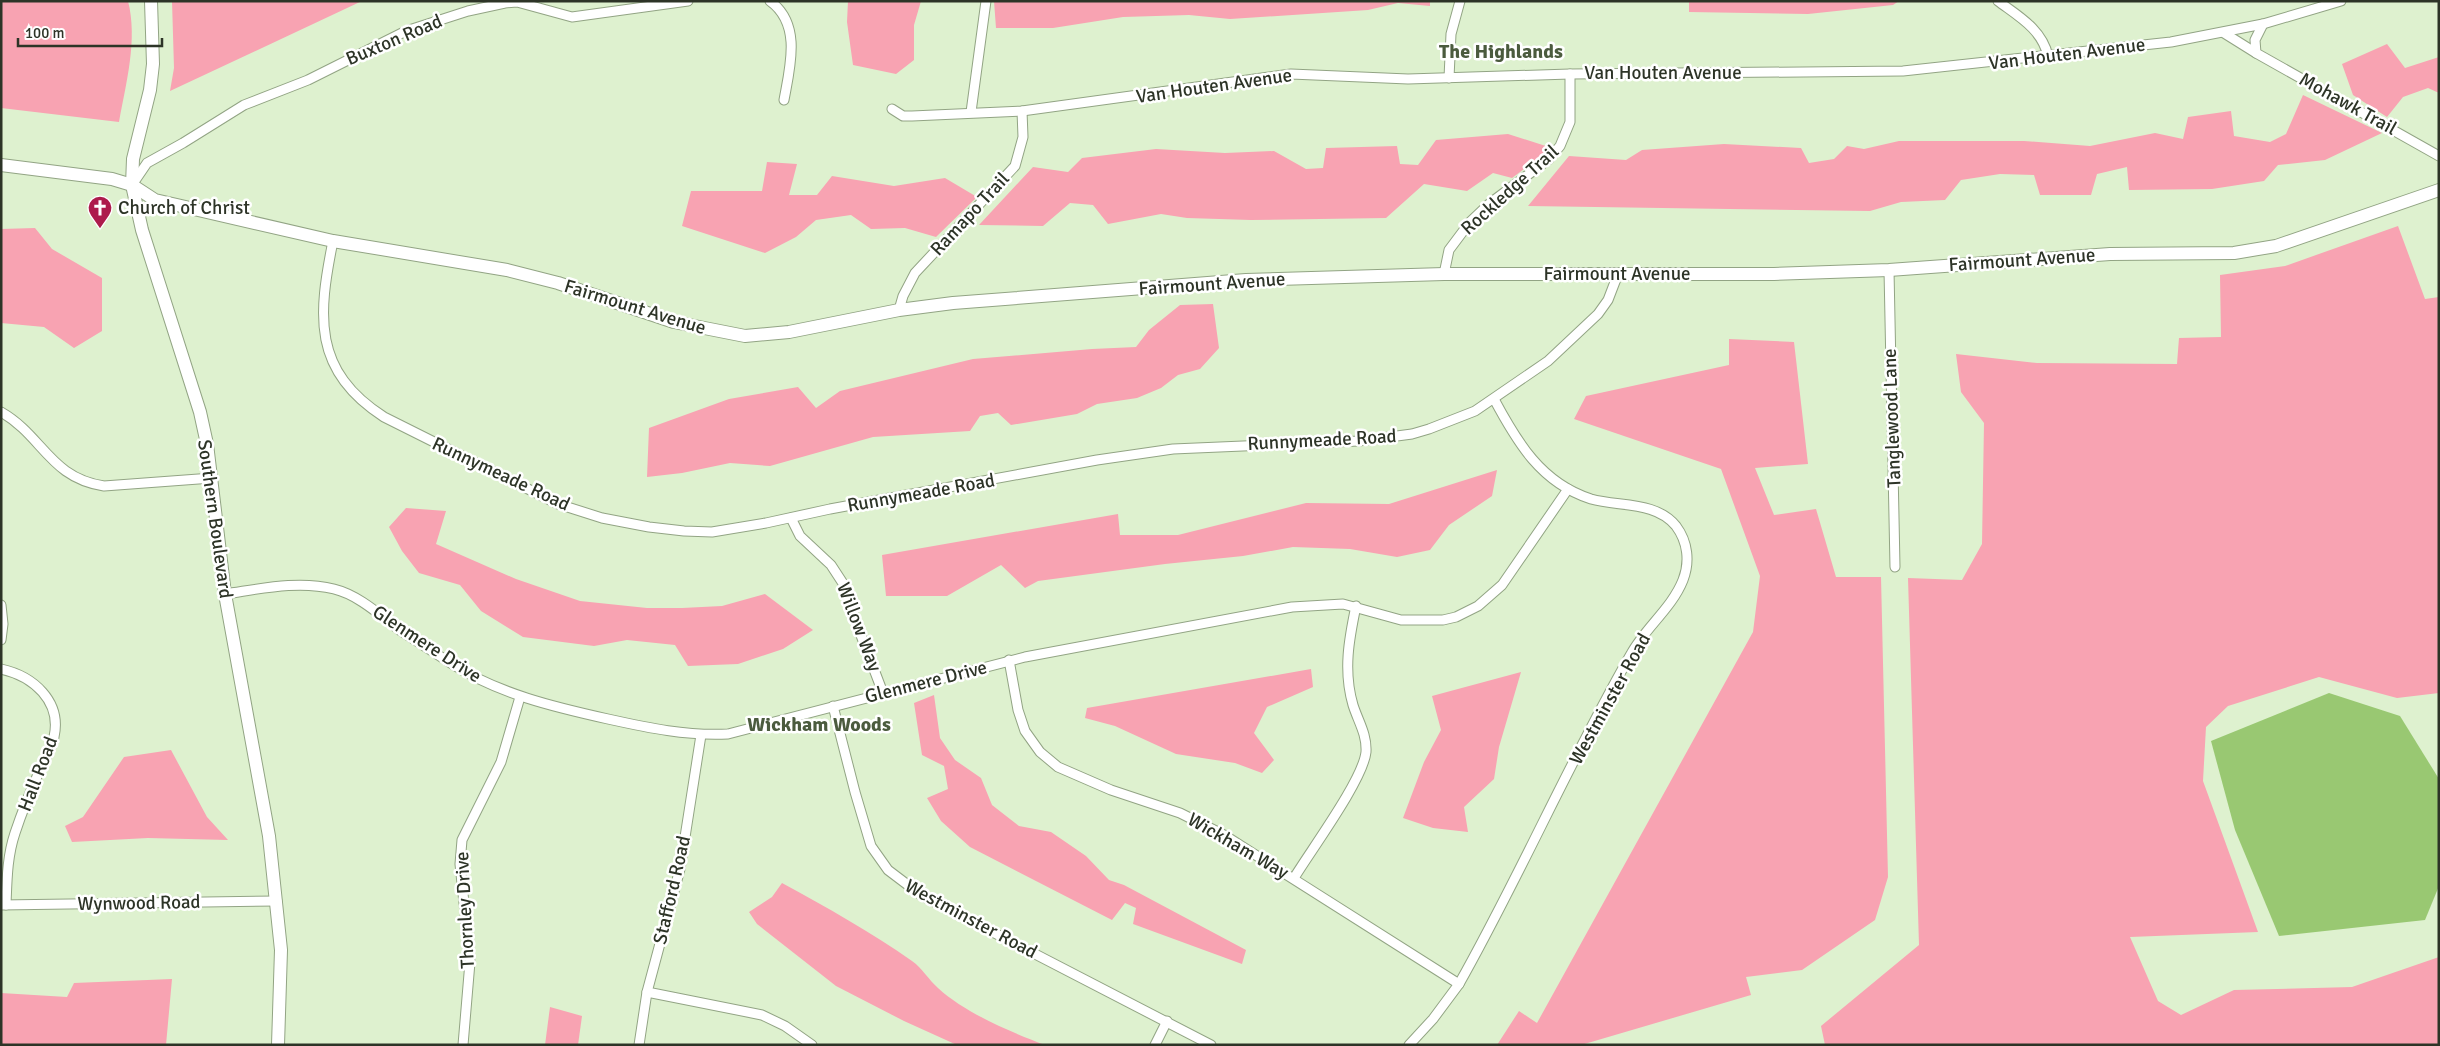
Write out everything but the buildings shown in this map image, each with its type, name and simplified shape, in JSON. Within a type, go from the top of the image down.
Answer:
[{"type":"main road","name":"Southern Boulevard","points":[[151,1],[153,64],[150,90],[133,159],[132,185],[142,230],[200,412],[212,478],[225,594],[269,836],[277,901],[281,950],[278,1045]]},
{"type":"main road","name":"Fairmount Avenue","points":[[1,165],[112,179],[132,185],[155,200],[333,241],[507,270],[566,285],[674,322],[745,336],[789,332],[899,310],[976,301],[1217,282],[1444,274],[1774,274],[1889,270],[2110,254],[2220,254],[2249,252],[2298,239],[2439,190]]},
{"type":"street","name":"Buxton Road","points":[[132,185],[147,163],[244,105],[308,80],[406,31],[468,11],[505,3],[517,2],[572,17],[688,1]]},
{"type":"street","points":[[770,1],[785,15],[792,38],[784,100]]},
{"type":"street","points":[[971,112],[986,1]]},
{"type":"street","points":[[1449,78],[1451,34],[1460,1]]},
{"type":"street","points":[[1998,1],[2030,25],[2042,38],[2048,56]]},
{"type":"street","name":"Van Houten Avenue","points":[[892,109],[903,116],[1022,110],[1191,89],[1270,76],[1314,74],[1408,79],[1570,74],[1903,71],[2171,42],[2263,24],[2341,1]]},
{"type":"street","points":[[2256,53],[2255,40],[2263,24]]},
{"type":"street","name":"Mohawk Trail","points":[[2224,33],[2439,156]]},
{"type":"street","name":"Rockledge Trail","points":[[1444,274],[1449,250],[1470,222],[1489,204],[1549,159],[1560,146],[1570,122],[1570,74]]},
{"type":"street","name":"Ramapo Trail","points":[[899,310],[903,296],[915,273],[1015,166],[1023,137],[1022,110]]},
{"type":"street","name":"Runnymeade Road","points":[[333,241],[322,300],[324,335],[331,357],[348,386],[358,398],[384,417],[538,496],[602,518],[670,530],[702,532],[790,518],[1097,460],[1173,449],[1359,441],[1412,434],[1475,411],[1548,361],[1598,314],[1608,300],[1618,274]]},
{"type":"street","name":"Tanglewood Lane","points":[[1889,270],[1895,567]]},
{"type":"street","name":"Westminster Road","points":[[1410,1045],[1433,1019],[1459,984],[1631,654],[1679,588],[1686,570],[1686,548],[1676,526],[1669,519],[1652,510],[1603,502],[1568,489],[1544,472],[1522,448],[1494,399]]},
{"type":"street","points":[[1,412],[19,424],[62,469],[78,479],[91,484],[104,486],[212,478]]},
{"type":"street","name":"Glenmere Drive","points":[[225,594],[292,585],[310,585],[336,590],[364,604],[454,666],[488,684],[520,697],[668,732],[701,735],[728,734],[1009,660],[1292,607],[1343,604],[1413,622],[1443,620],[1472,609],[1490,598],[1502,586],[1568,489]]},
{"type":"street","name":"Willow Way","points":[[790,518],[800,536],[831,565],[846,588],[857,625],[883,692]]},
{"type":"street","points":[[1,605],[3,624],[1,640]]},
{"type":"street","points":[[1294,878],[1354,783],[1364,763],[1366,743],[1362,726],[1353,705],[1347,662],[1356,606]]},
{"type":"street","name":"Wickham Way","points":[[1009,660],[1018,710],[1025,731],[1040,752],[1058,767],[1111,790],[1180,813],[1224,834],[1459,984]]},
{"type":"street","name":"Hall Road","points":[[1,669],[28,679],[43,690],[51,706],[55,727],[50,748],[15,834],[7,865],[4,905]]},
{"type":"street","name":"Thornley Drive","points":[[463,1045],[470,962],[460,851],[465,832],[500,762],[520,697]]},
{"type":"street","name":"Westminster Road","points":[[833,706],[866,834],[879,858],[898,880],[921,895],[1212,1045]]},
{"type":"street","name":"Stafford Road","points":[[639,1045],[647,992],[680,869],[701,735]]},
{"type":"street","name":"Wynwood Road","points":[[4,905],[277,901]]},
{"type":"street","points":[[647,992],[762,1015],[785,1026],[812,1045]]},
{"type":"street","points":[[1155,1045],[1167,1021]]},
{"type":"shaded area","points":[[1,1],[128,1],[132,31],[130,62],[119,122],[1,108]]},
{"type":"shaded area","points":[[172,1],[362,1],[170,91],[174,68]]},
{"type":"shaded area","points":[[848,1],[921,1],[914,25],[914,60],[896,74],[853,65],[847,22]]},
{"type":"shaded area","points":[[994,1],[1430,1],[1430,6],[1398,3],[1368,10],[1230,19],[1189,15],[1123,17],[1053,28],[996,28]]},
{"type":"shaded area","points":[[1689,1],[1899,1],[1893,5],[1808,14],[1689,12]]},
{"type":"shaded area","points":[[2387,44],[2405,68],[2439,57],[2439,93],[2428,88],[2403,97],[2387,117],[2353,95],[2342,64]]},
{"type":"shaded area","points":[[2303,95],[2382,133],[2325,160],[2278,165],[2264,181],[2212,189],[2129,190],[2127,167],[2097,174],[2091,195],[2040,195],[2034,175],[2000,174],[1961,180],[1945,200],[1901,202],[1870,211],[1528,206],[1569,156],[1626,160],[1642,150],[1724,144],[1801,148],[1809,163],[1834,159],[1847,146],[1864,149],[1899,141],[2024,141],[2090,146],[2155,133],[2183,139],[2188,117],[2231,111],[2234,136],[2270,142],[2286,134]]},
{"type":"shaded area","points":[[1508,134],[1552,148],[1512,178],[1493,173],[1467,191],[1424,184],[1386,218],[1251,220],[1187,218],[1161,214],[1108,224],[1093,205],[1070,203],[1043,226],[979,225],[1033,167],[1068,172],[1082,158],[1156,149],[1225,153],[1274,151],[1306,169],[1323,168],[1326,148],[1397,146],[1400,164],[1418,165],[1436,140]]},
{"type":"shaded area","points":[[767,162],[797,164],[789,195],[817,195],[832,176],[894,186],[945,178],[977,197],[936,237],[905,228],[871,229],[851,215],[816,220],[796,237],[765,253],[682,226],[691,191],[762,191]]},
{"type":"shaded area","points":[[2398,226],[2425,299],[2439,297],[2439,693],[2397,698],[2319,677],[2228,706],[2206,727],[2203,781],[2258,932],[2130,937],[2158,1001],[2181,1015],[2234,990],[2352,987],[2439,957],[2439,1045],[1825,1045],[1821,1026],[1919,945],[1908,578],[1962,580],[1982,544],[1984,423],[1961,392],[1956,354],[2037,363],[2177,364],[2179,338],[2221,337],[2220,275],[2285,266]]},
{"type":"shaded area","points":[[35,228],[52,249],[102,278],[102,331],[74,348],[44,327],[1,323],[1,229]]},
{"type":"shaded area","points":[[1213,304],[1219,348],[1200,369],[1178,375],[1161,388],[1137,398],[1097,404],[1077,414],[1011,425],[998,413],[980,416],[970,431],[873,437],[770,466],[730,463],[682,473],[647,477],[649,428],[729,399],[798,387],[816,408],[840,391],[973,359],[1136,347],[1149,330],[1180,305]]},
{"type":"shaded area","points":[[1729,339],[1794,342],[1808,464],[1755,468],[1774,515],[1816,509],[1836,577],[1881,577],[1888,877],[1875,920],[1802,970],[1746,977],[1751,995],[1581,1045],[1497,1045],[1519,1011],[1537,1023],[1753,632],[1760,576],[1721,469],[1574,419],[1586,396],[1729,365]]},
{"type":"shaded area","points":[[1497,470],[1492,496],[1449,525],[1430,550],[1397,557],[1350,549],[1293,547],[1243,556],[1165,564],[1038,581],[1025,588],[1001,565],[947,596],[886,596],[882,555],[1118,514],[1120,535],[1178,535],[1306,503],[1389,504]]},
{"type":"shaded area","points":[[406,508],[446,511],[436,544],[516,579],[580,601],[647,608],[682,608],[722,606],[765,594],[813,630],[783,649],[738,664],[688,666],[675,645],[627,640],[594,646],[523,637],[481,611],[460,585],[419,573],[402,551],[389,527]]},
{"type":"shaded area","points":[[1311,669],[1313,687],[1267,707],[1254,733],[1274,760],[1262,773],[1235,763],[1176,754],[1115,726],[1085,718],[1087,708]]},
{"type":"shaded area","points":[[1521,672],[1499,747],[1494,779],[1464,807],[1468,832],[1433,828],[1403,818],[1424,762],[1441,730],[1432,696]]},
{"type":"shaded area","points":[[2329,693],[2400,716],[2439,779],[2439,886],[2425,920],[2279,936],[2235,830],[2211,741]]},
{"type":"shaded area","points":[[934,695],[940,738],[955,760],[981,778],[992,805],[1019,826],[1051,832],[1086,856],[1109,880],[1124,885],[1246,950],[1242,964],[1133,924],[1136,908],[1125,903],[1112,920],[970,847],[941,821],[927,798],[948,789],[944,766],[922,755],[914,703]]},
{"type":"shaded area","points":[[171,750],[207,817],[228,840],[148,838],[72,842],[65,826],[83,817],[124,757]]},
{"type":"shaded area","points":[[782,883],[848,920],[896,950],[916,964],[938,988],[961,1006],[1003,1028],[1045,1045],[957,1045],[904,1021],[836,986],[757,924],[749,912],[772,897]]},
{"type":"shaded area","points":[[172,979],[166,1045],[1,1045],[1,993],[67,997],[74,983]]},
{"type":"shaded area","points":[[550,1007],[582,1016],[578,1045],[545,1045]]},
{"type":"place","name":"Church of Christ","points":[[100,229]]},
{"type":"district","name":"The Highlands","points":[[1501,51]]},
{"type":"district","name":"Wickham Woods","points":[[819,724]]}]
